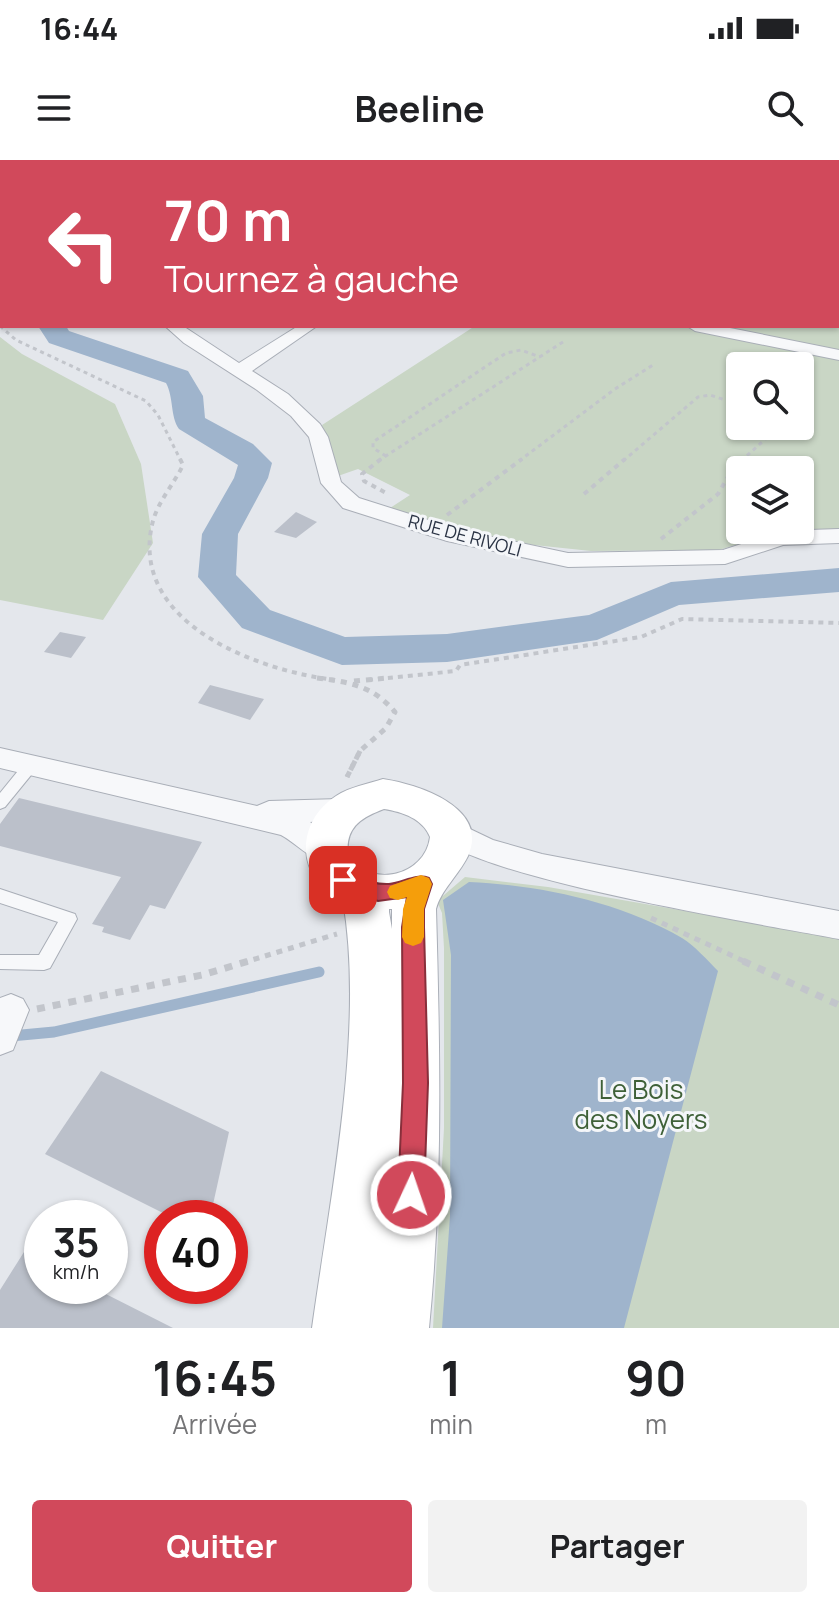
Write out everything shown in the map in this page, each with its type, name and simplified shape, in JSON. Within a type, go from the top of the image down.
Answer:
[{"type":"street","name":"RUE DE RIVOLI","points":[[175,328],[193,345],[288,401],[316,431],[329,482],[337,493],[351,503],[431,529],[568,560],[725,557],[781,538],[839,536]]},
{"type":"street","points":[[240,371],[306,328]]},
{"type":"street","points":[[705,328],[839,355]]},
{"type":"street","points":[[10,763],[289,825],[306,834],[323,849],[330,866],[343,880],[357,910],[371,928],[373,1004],[367,1110],[342,1328]]},
{"type":"street","points":[[323,849],[327,828],[344,791]]},
{"type":"street","points":[[212,807],[268,812],[344,791],[360,799],[383,794],[404,795],[422,801],[438,813],[437,860],[414,909],[416,1083],[408,1251],[399,1328]]},
{"type":"street","points":[[357,910],[393,893],[437,860],[542,867],[839,925]]},
{"type":"lane","points":[[0,803],[10,763]]},
{"type":"lane","points":[[0,896],[69,919],[44,963],[0,962]]},
{"type":"path","points":[[2,328],[16,340],[146,401],[158,415],[183,465],[152,520],[150,556],[160,590],[189,622],[237,656],[293,674],[353,681],[456,671],[460,665],[489,658],[641,637],[682,619],[839,623]]},
{"type":"path","points":[[375,510],[389,498],[388,494],[364,481],[362,474],[566,340]]},
{"type":"path","points":[[386,457],[377,452],[373,442],[506,353],[521,350],[540,357]]},
{"type":"path","points":[[431,529],[466,498],[653,365]]},
{"type":"path","points":[[584,494],[698,397],[710,395],[726,400]]},
{"type":"path","points":[[644,558],[655,544],[718,494],[733,468],[764,440]]},
{"type":"path","points":[[344,791],[360,751],[386,728],[395,712],[383,695],[353,681]]},
{"type":"path","points":[[616,881],[617,904],[839,1005]]},
{"type":"path","points":[[5,1024],[48,1008],[202,975],[357,910]]},
{"type":"green space","points":[[472,328],[839,328],[839,531],[814,531],[814,456],[726,456],[726,544],[738,544],[719,550],[591,551],[497,541],[387,510],[410,495],[358,469],[335,477],[322,425]]},
{"type":"green space","points":[[0,337],[22,354],[115,404],[141,464],[153,543],[103,620],[0,600]]},
{"type":"green space","name":"Le Bois des Noyers","points":[[465,877],[548,887],[839,938],[839,1328],[433,1328],[444,1128],[444,948],[442,913],[437,901]]},
{"type":"water","points":[[469,882],[551,892],[632,914],[682,938],[718,971],[624,1328],[442,1328],[450,1216],[451,955],[443,900]]},
{"type":"building","points":[[296,512],[317,522],[296,538],[274,532]]},
{"type":"building","points":[[60,632],[86,637],[71,658],[44,652]]},
{"type":"building","points":[[210,685],[264,699],[250,720],[198,703]]},
{"type":"building","points":[[19,798],[202,842],[165,909],[150,905],[130,940],[102,932],[104,927],[92,924],[121,877],[0,846],[0,824]]},
{"type":"building","points":[[101,1071],[229,1132],[214,1200],[144,1200],[144,1204],[45,1154]]},
{"type":"building","points":[[24,1252],[24,1304],[126,1304],[173,1328],[0,1328],[0,1290]]},
{"type":"waterway","points":[[53,328],[59,337],[178,377],[188,396],[190,422],[241,451],[255,463],[251,478],[220,534],[217,577],[256,619],[342,651],[447,648],[597,627],[671,594],[839,580]]},
{"type":"waterway","points":[[0,1037],[54,1032],[319,972]]},
{"type":"slow traffic","points":[[398,892],[421,884],[415,902],[413,937]]},
{"type":"route","points":[[343,880],[363,890],[378,893],[393,893],[421,884],[415,902],[413,927],[416,1083],[411,1195]]}]
